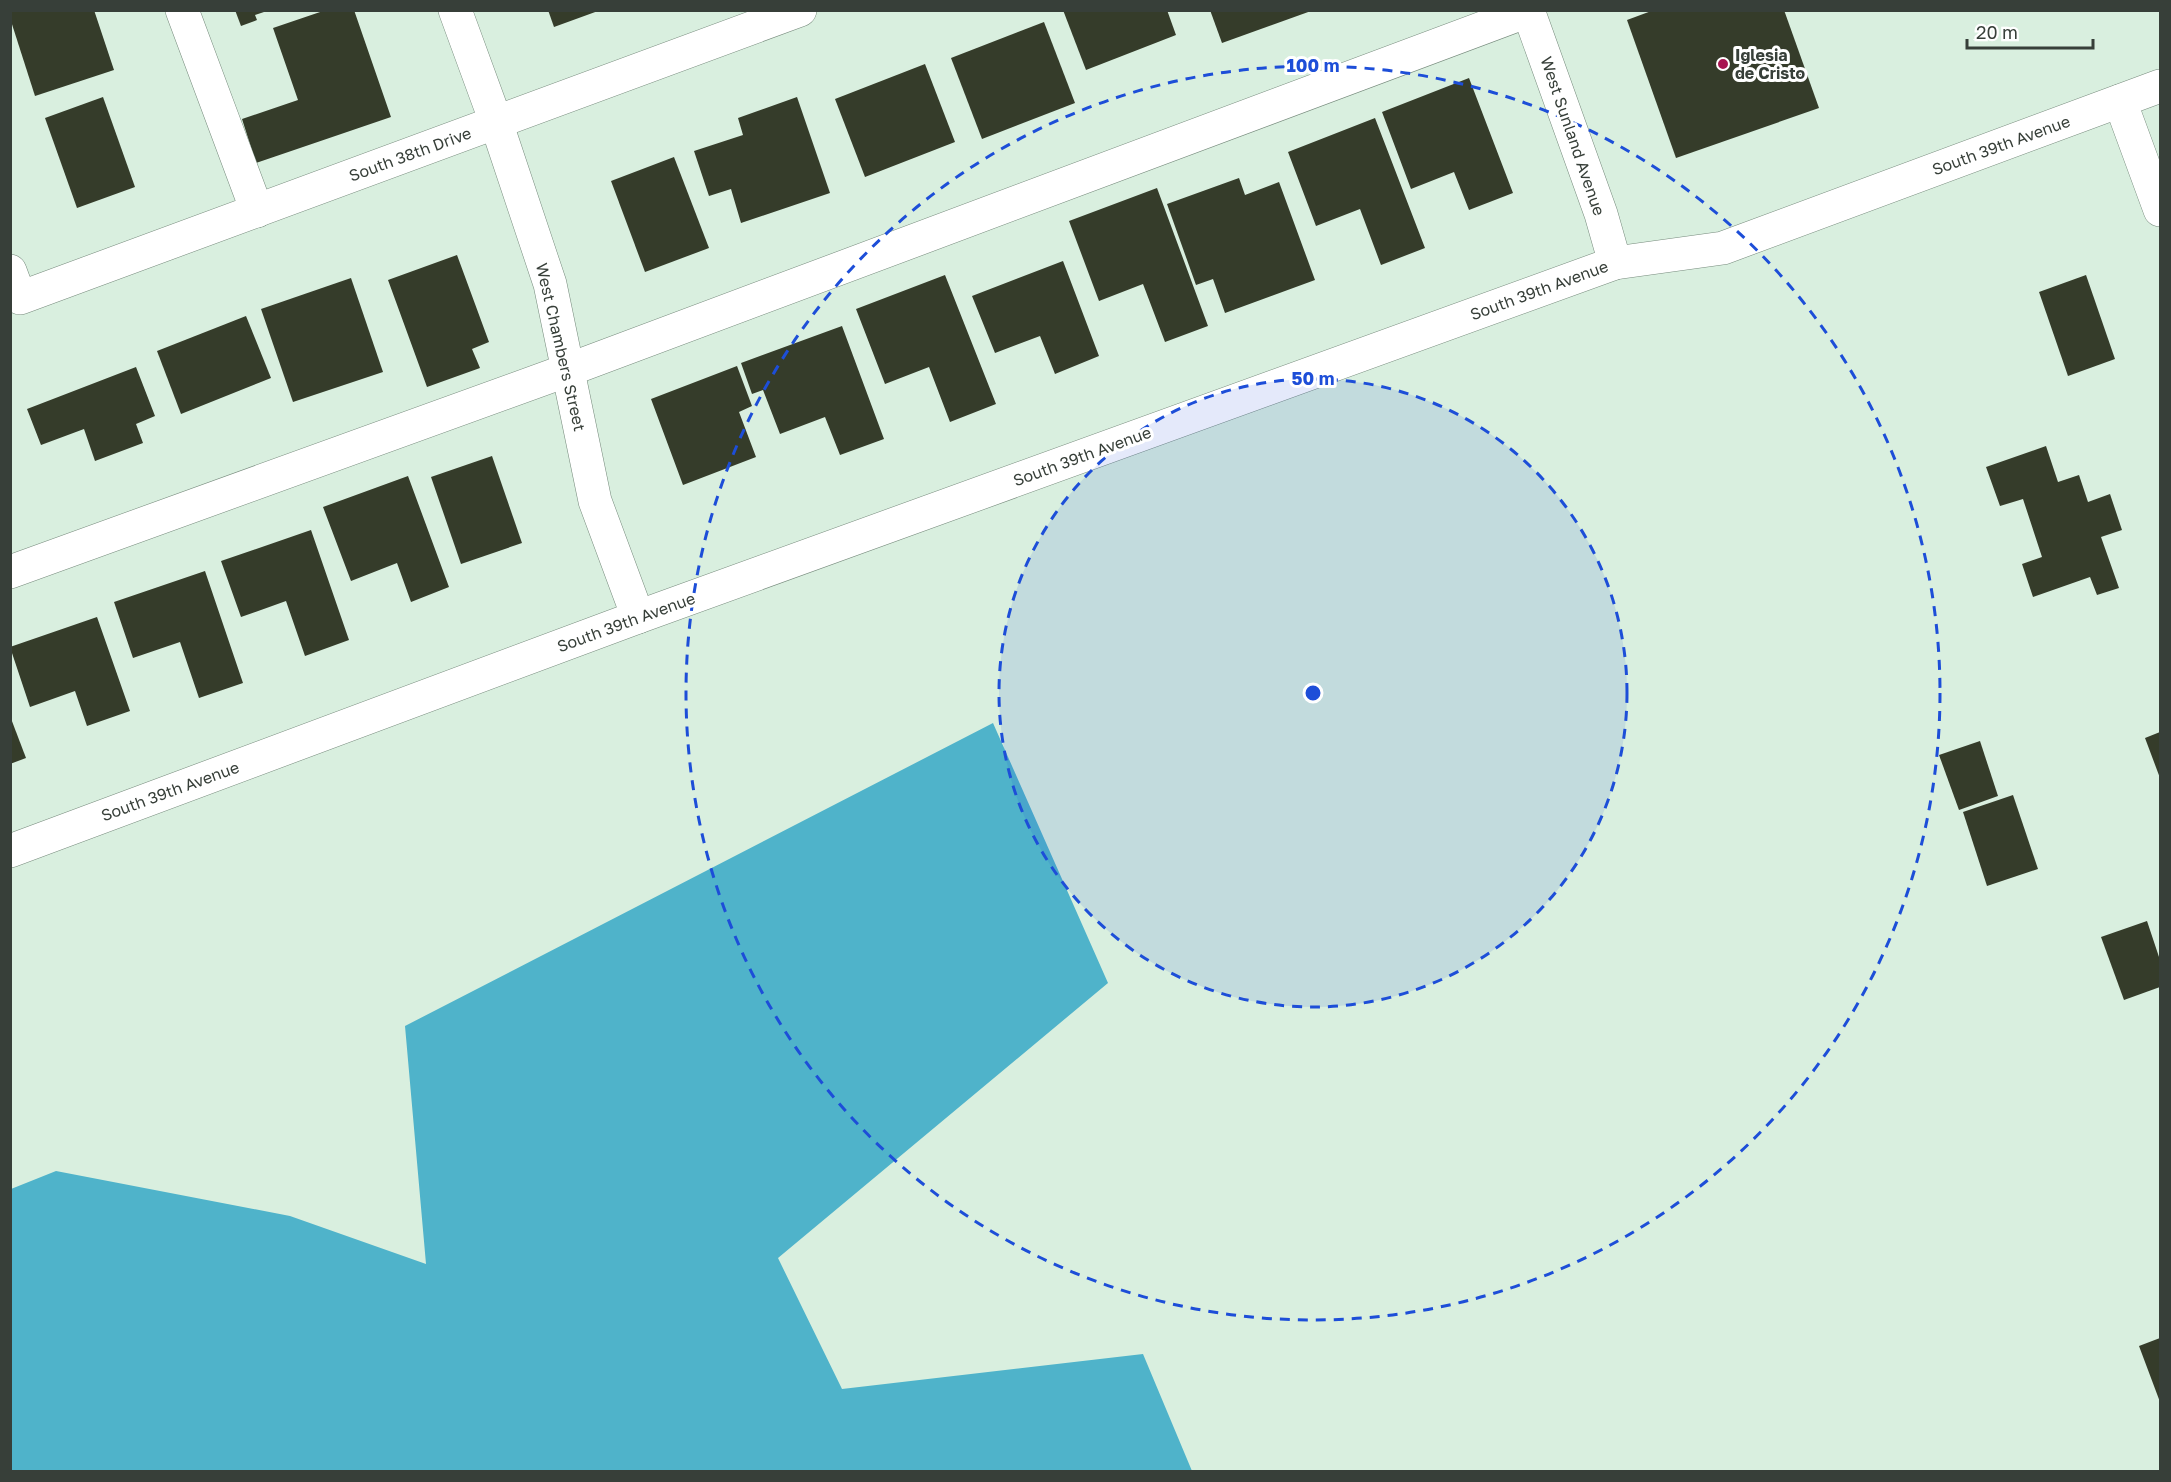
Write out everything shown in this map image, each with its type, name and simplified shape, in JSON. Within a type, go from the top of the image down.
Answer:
[{"type":"street","points":[[182,10],[256,211]]},
{"type":"street","name":"West Chambers Street","points":[[455,10],[496,122],[550,284],[595,501],[638,617]]},
{"type":"street","name":"South 38th Drive","points":[[15,284],[256,211],[496,122],[726,23],[800,10]]},
{"type":"street","points":[[10,572],[567,370],[1528,11]]},
{"type":"street","name":"West Sunland Avenue","points":[[1528,11],[1601,214],[1615,263]]},
{"type":"street","name":"South 39th Avenue","points":[[10,851],[638,617],[1615,263],[1723,248],[2160,86]]},
{"type":"street","points":[[2120,101],[2160,210]]},
{"type":"water","points":[[993,723],[1108,983],[778,1258],[842,1389],[1143,1354],[1192,1471],[11,1471],[11,1189],[56,1171],[290,1216],[426,1264],[405,1026]]},
{"type":"building","points":[[10,10],[94,10],[114,70],[35,96],[10,18]]},
{"type":"building","points":[[235,10],[267,11],[255,15],[257,20],[241,26]]},
{"type":"building","points":[[326,10],[354,10],[391,117],[256,163],[242,119],[298,100],[273,28]]},
{"type":"building","points":[[548,10],[598,10],[598,11],[554,27]]},
{"type":"building","points":[[1063,10],[1167,10],[1176,35],[1086,70]]},
{"type":"building","points":[[1210,10],[1311,10],[1311,11],[1222,43]]},
{"type":"building","name":"Iglesia de Cristo","points":[[1654,10],[1784,10],[1819,108],[1676,158],[1627,20]]},
{"type":"building","points":[[1044,22],[1075,103],[982,139],[951,58]]},
{"type":"building","points":[[925,64],[955,142],[865,177],[835,99]]},
{"type":"building","points":[[1469,78],[1513,193],[1469,210],[1454,172],[1411,189],[1382,112]]},
{"type":"building","points":[[103,97],[135,187],[77,208],[45,118]]},
{"type":"building","points":[[797,97],[830,193],[741,223],[731,189],[709,196],[694,151],[743,135],[738,118]]},
{"type":"building","points":[[1375,118],[1425,248],[1381,265],[1360,209],[1316,226],[1288,152]]},
{"type":"building","points":[[674,157],[709,248],[645,272],[611,181]]},
{"type":"building","points":[[1239,178],[1245,195],[1279,182],[1315,280],[1225,313],[1213,279],[1196,285],[1167,204]]},
{"type":"building","points":[[1157,188],[1208,326],[1165,342],[1143,284],[1099,301],[1069,221]]},
{"type":"building","points":[[457,255],[489,342],[472,349],[480,368],[427,387],[388,280]]},
{"type":"building","points":[[1063,261],[1099,356],[1055,374],[1040,336],[995,353],[972,296]]},
{"type":"building","points":[[945,275],[996,404],[950,422],[929,367],[885,384],[856,309]]},
{"type":"building","points":[[2086,275],[2115,359],[2068,376],[2039,292]]},
{"type":"building","points":[[351,278],[383,372],[293,402],[261,309]]},
{"type":"building","points":[[246,316],[271,378],[181,414],[157,351]]},
{"type":"building","points":[[842,326],[884,439],[840,455],[825,417],[780,434],[763,390],[752,394],[741,363]]},
{"type":"building","points":[[737,366],[752,406],[739,412],[756,457],[683,485],[651,399]]},
{"type":"building","points":[[136,367],[155,416],[136,424],[143,443],[95,461],[84,429],[41,445],[27,409]]},
{"type":"building","points":[[2046,446],[2058,482],[2079,475],[2088,502],[2110,494],[2122,530],[2101,537],[2119,588],[2097,595],[2090,577],[2033,597],[2022,564],[2042,557],[2023,499],[2000,506],[1986,467]]},
{"type":"building","points":[[492,456],[522,543],[461,564],[431,477]]},
{"type":"building","points":[[408,476],[449,587],[411,602],[397,563],[351,581],[323,507]]},
{"type":"building","points":[[311,530],[349,640],[305,656],[286,601],[241,617],[221,561]]},
{"type":"building","points":[[205,571],[243,683],[199,698],[180,642],[133,658],[114,602]]},
{"type":"building","points":[[97,617],[130,711],[87,726],[75,691],[30,707],[10,647]]},
{"type":"building","points":[[10,716],[26,758],[10,764]]},
{"type":"building","points":[[2160,732],[2160,778],[2145,738]]},
{"type":"building","points":[[1980,741],[1998,796],[1959,810],[1939,755]]},
{"type":"building","points":[[2013,795],[2038,869],[1987,886],[1963,812]]},
{"type":"building","points":[[2147,921],[2160,960],[2160,987],[2124,1000],[2101,937]]},
{"type":"building","points":[[2160,1338],[2160,1402],[2139,1346]]},
{"type":"place","name":"Iglesia de Cristo","points":[[1723,64]]}]
